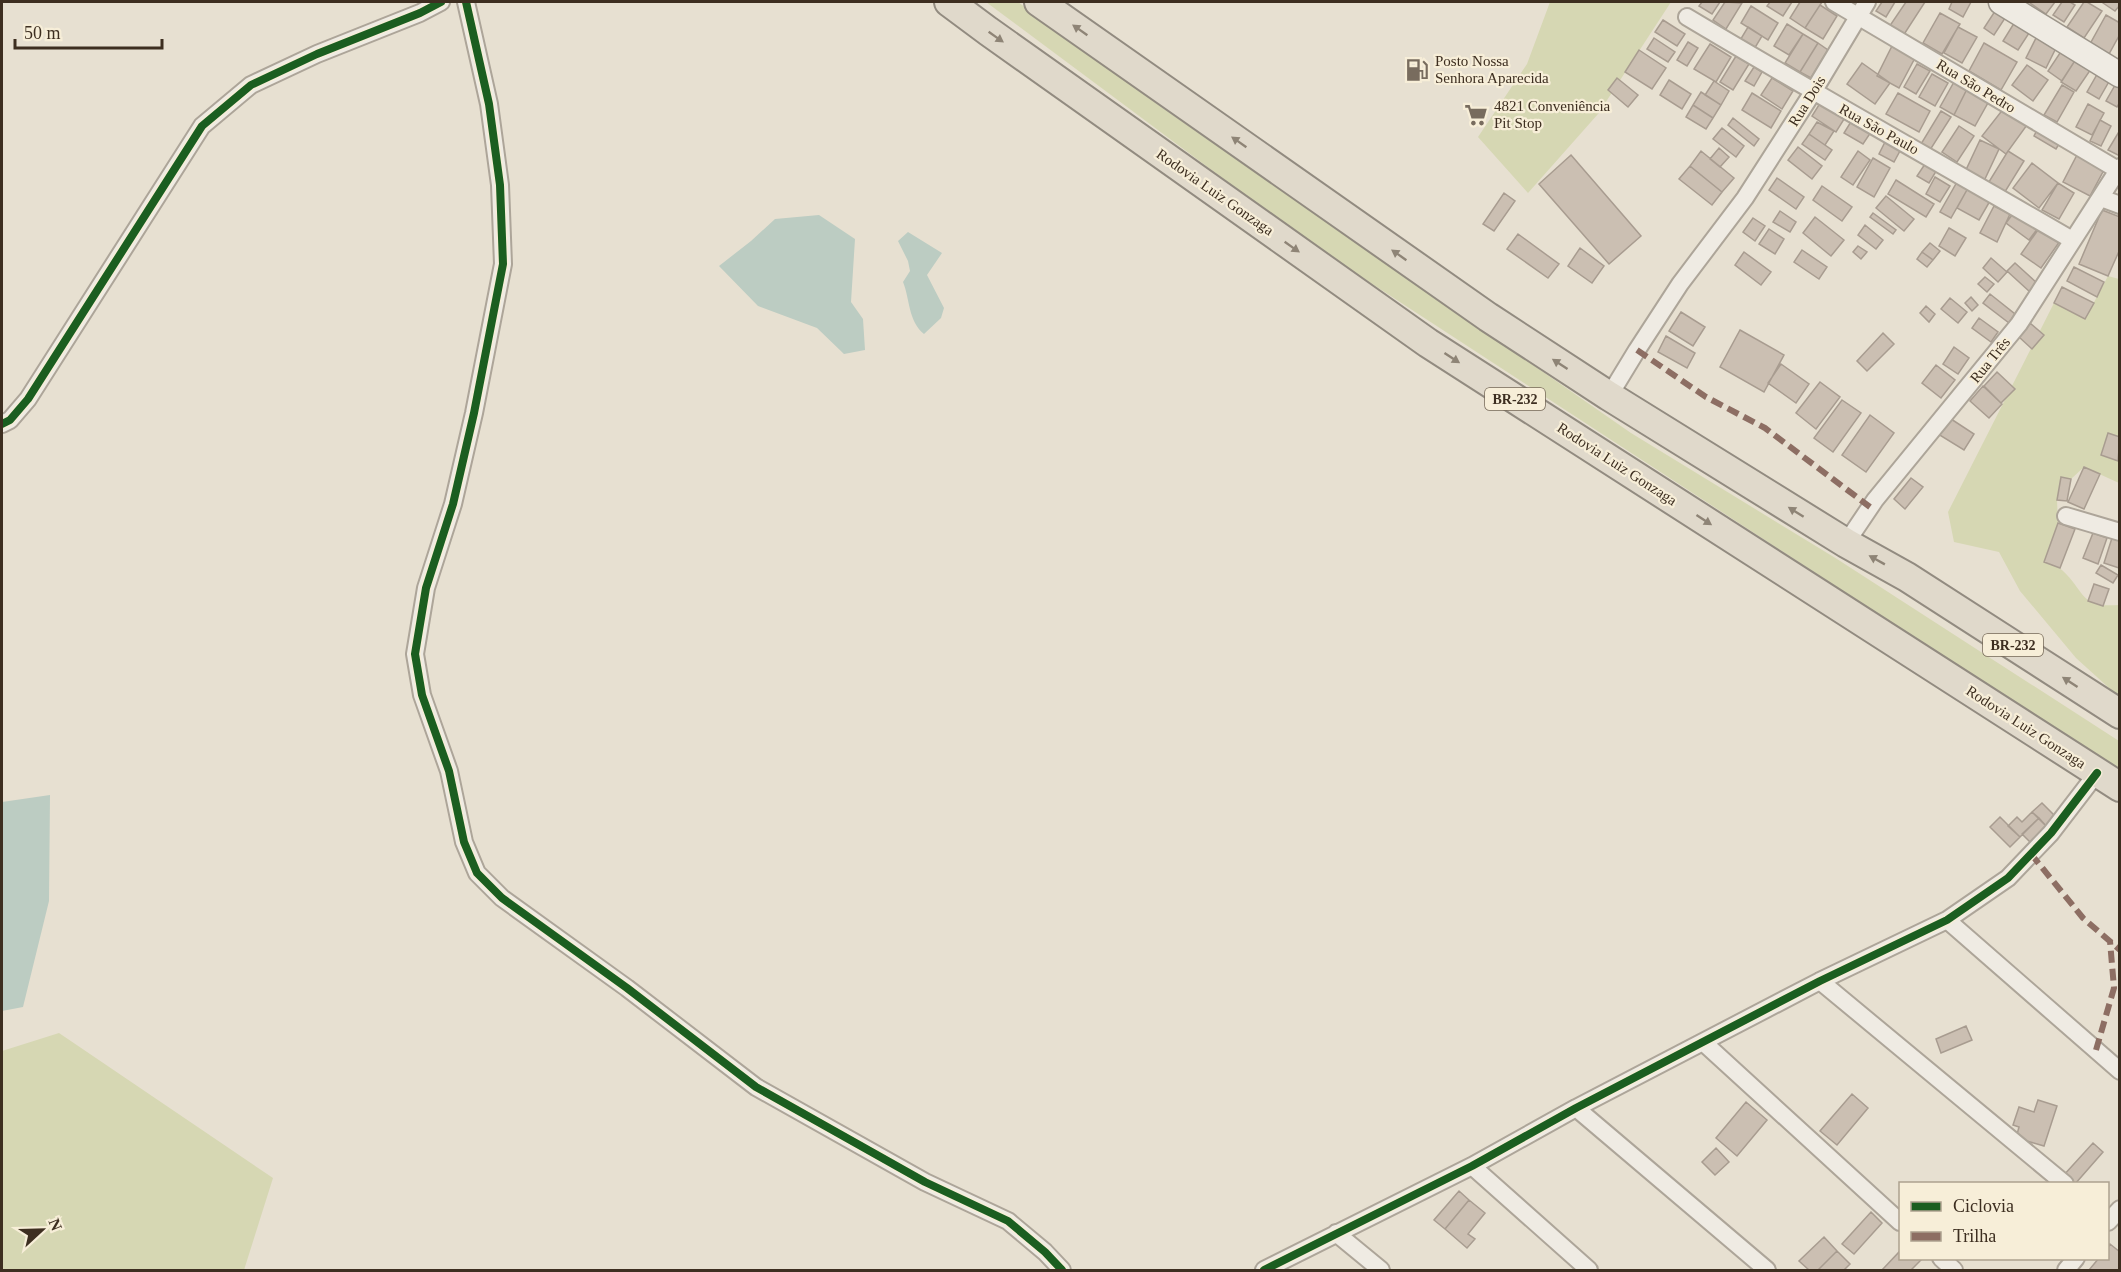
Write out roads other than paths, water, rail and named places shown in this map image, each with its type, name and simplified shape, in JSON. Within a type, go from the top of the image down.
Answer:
[{"type":"highway","name":"Rodovia Luiz Gonzaga","points":[[949,2],[1428,343],[2108,780]]},
{"type":"highway","name":"BR-232","points":[[1039,2],[1488,318],[1846,543],[1907,577],[2120,714]]},
{"type":"main road","points":[[2001,2],[2120,75]]},
{"type":"street","points":[[2,424],[10,420],[28,399],[202,126],[251,85],[317,54],[420,13],[441,2]]},
{"type":"street","points":[[466,2],[489,104],[500,185],[503,264],[474,413],[453,504],[426,588],[415,654],[422,695],[448,771],[464,842],[477,873],[502,898],[627,988],[756,1087],[925,1182],[1008,1221],[1046,1252],[1062,1270]]},
{"type":"street","name":"Rua São Pedro","points":[[1834,2],[1863,9],[2119,168]]},
{"type":"street","name":"Rua Dois","points":[[1609,396],[1680,284],[1745,198],[1863,9]]},
{"type":"street","name":"Rua São Paulo","points":[[1687,17],[2072,240]]},
{"type":"street","name":"Rua Três","points":[[1846,543],[1875,500],[2019,324],[2119,168]]},
{"type":"street","points":[[2101,198],[2120,205]]},
{"type":"street","points":[[2066,516],[2120,532]]},
{"type":"street","points":[[1264,1270],[1472,1166],[1576,1108],[1820,981],[1947,920],[2008,878],[2051,833],[2108,780]]},
{"type":"street","points":[[1947,920],[2120,1071]]},
{"type":"street","points":[[1820,981],[2063,1182]]},
{"type":"street","points":[[1703,1042],[1899,1221]]},
{"type":"street","points":[[1576,1108],[1767,1270]]},
{"type":"street","points":[[1472,1166],[1588,1270]]},
{"type":"street","points":[[1336,1233],[1382,1270]]},
{"type":"place","name":"Posto Nossa Senhora Aparecida","points":[[1417,70]]},
{"type":"place","name":"4821 Conveniência Pit Stop","points":[[1476,115]]}]
